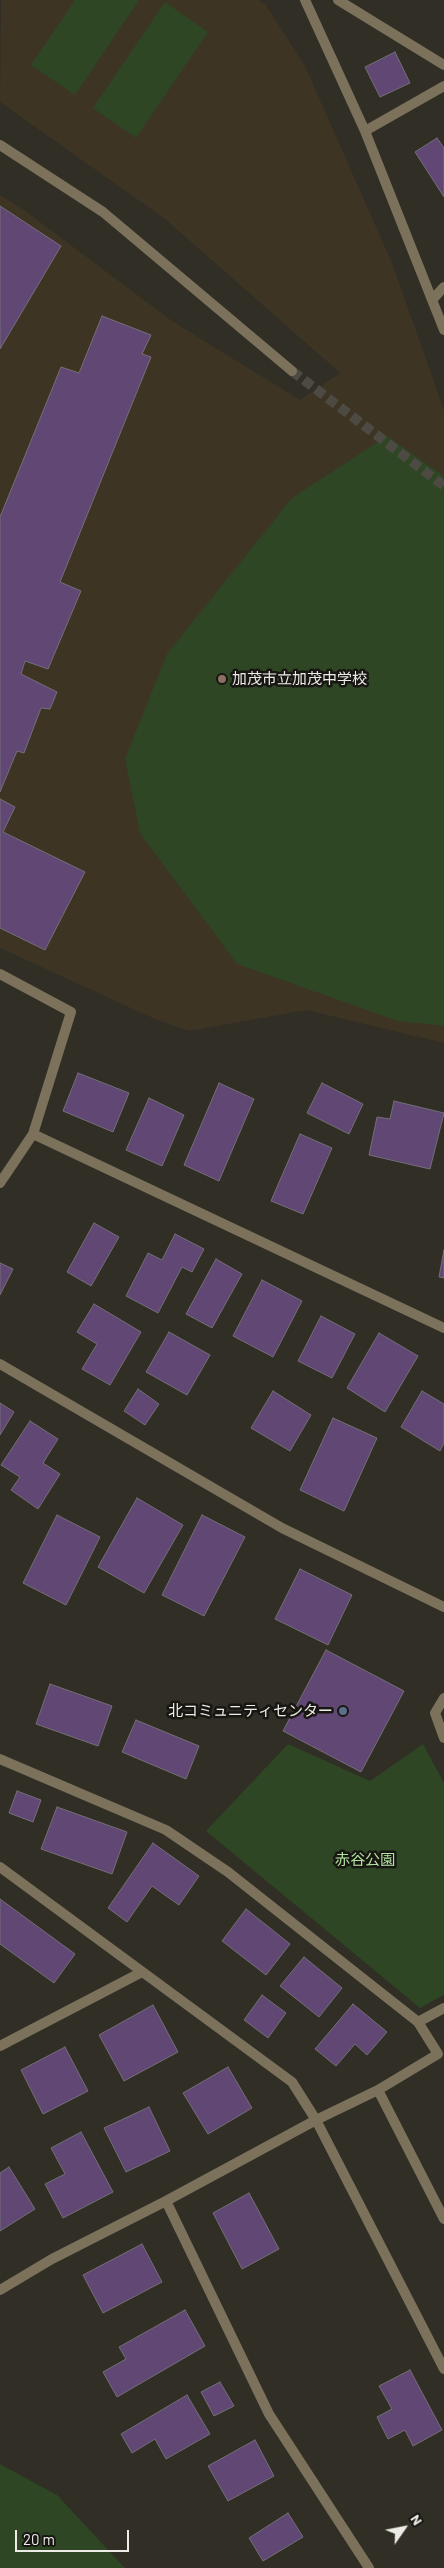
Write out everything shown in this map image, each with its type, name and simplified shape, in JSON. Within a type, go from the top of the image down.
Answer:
[{"type":"street","points":[[305,0],[365,131],[444,330]]},
{"type":"street","points":[[338,0],[444,65]]},
{"type":"street","points":[[365,131],[444,86]]},
{"type":"street","points":[[0,145],[103,212],[292,372]]},
{"type":"street","points":[[432,300],[444,288]]},
{"type":"street","points":[[0,974],[71,1012],[33,1134],[0,1183]]},
{"type":"street","points":[[33,1134],[444,1328]]},
{"type":"street","points":[[0,1364],[282,1528],[444,1607]]},
{"type":"street","points":[[444,1698],[435,1713],[444,1738]]},
{"type":"street","points":[[0,1760],[166,1830],[236,1877],[418,2022],[438,2054],[378,2090],[316,2120],[166,2201],[52,2259],[0,2290]]},
{"type":"street","points":[[0,1867],[292,2082],[316,2120],[444,2368]]},
{"type":"street","points":[[0,2046],[142,1972]]},
{"type":"street","points":[[418,2022],[444,2008]]},
{"type":"street","points":[[378,2090],[444,2219]]},
{"type":"street","points":[[166,2201],[269,2414],[368,2568]]},
{"type":"shaded area","name":"加茂市立加茂中学校","points":[[1,0],[258,0],[266,5],[305,66],[392,263],[444,410],[444,1043],[306,1010],[189,1031],[157,1020],[0,948],[0,195],[24,210],[172,321],[300,400],[340,373],[165,219],[0,102]]},
{"type":"green space","points":[[75,0],[139,0],[75,95],[31,65]]},
{"type":"green space","points":[[165,2],[208,32],[136,138],[93,108]]},
{"type":"green space","points":[[387,436],[444,476],[444,1026],[398,1021],[237,964],[140,833],[125,759],[167,654],[292,498]]},
{"type":"green space","name":"赤谷公園","points":[[288,1744],[370,1781],[423,1744],[444,1783],[444,1995],[420,2008],[206,1831]]},
{"type":"green space","points":[[0,2464],[57,2495],[125,2568],[0,2568]]},
{"type":"building","points":[[395,52],[410,83],[380,97],[365,67]]},
{"type":"building","points":[[437,138],[444,148],[444,197],[415,152]]},
{"type":"building","points":[[0,206],[61,246],[0,349]]},
{"type":"building","points":[[102,316],[151,335],[142,354],[151,357],[60,582],[81,591],[48,669],[25,661],[21,674],[57,692],[50,709],[41,708],[24,753],[17,751],[0,792],[0,517],[61,367],[79,373]]},
{"type":"building","points":[[0,799],[15,807],[3,832],[85,872],[45,950],[0,928]]},
{"type":"building","points":[[78,1073],[129,1093],[113,1132],[63,1111]]},
{"type":"building","points":[[219,1083],[254,1099],[219,1181],[184,1165]]},
{"type":"building","points":[[322,1083],[363,1104],[349,1134],[307,1113]]},
{"type":"building","points":[[149,1098],[184,1115],[162,1166],[126,1150]]},
{"type":"building","points":[[394,1101],[444,1113],[430,1169],[369,1155],[377,1117],[390,1119]]},
{"type":"building","points":[[300,1134],[332,1148],[303,1214],[271,1201]]},
{"type":"building","points":[[94,1223],[119,1237],[91,1286],[67,1272]]},
{"type":"building","points":[[175,1234],[204,1249],[192,1272],[182,1267],[158,1313],[126,1296],[148,1253],[162,1260]]},
{"type":"building","points":[[444,1250],[444,1278],[439,1277]]},
{"type":"building","points":[[216,1259],[242,1274],[212,1328],[186,1314]]},
{"type":"building","points":[[0,1263],[13,1269],[0,1295]]},
{"type":"building","points":[[262,1280],[302,1301],[273,1357],[233,1336]]},
{"type":"building","points":[[94,1304],[141,1332],[110,1385],[82,1369],[97,1344],[77,1332]]},
{"type":"building","points":[[321,1316],[355,1334],[332,1378],[298,1361]]},
{"type":"building","points":[[169,1332],[210,1355],[187,1395],[146,1372]]},
{"type":"building","points":[[379,1333],[418,1356],[385,1412],[347,1388]]},
{"type":"building","points":[[138,1389],[159,1404],[145,1425],[124,1411]]},
{"type":"building","points":[[273,1391],[311,1415],[290,1451],[251,1428]]},
{"type":"building","points":[[422,1391],[444,1404],[444,1443],[440,1451],[401,1427]]},
{"type":"building","points":[[0,1403],[14,1412],[0,1435]]},
{"type":"building","points":[[333,1418],[377,1438],[344,1511],[300,1490]]},
{"type":"building","points":[[30,1421],[58,1439],[43,1463],[60,1474],[38,1509],[11,1490],[20,1477],[1,1465]]},
{"type":"building","points":[[137,1498],[183,1525],[144,1593],[98,1567]]},
{"type":"building","points":[[57,1515],[100,1537],[66,1605],[23,1583]]},
{"type":"building","points":[[202,1515],[245,1537],[204,1616],[162,1595]]},
{"type":"building","points":[[300,1569],[352,1595],[328,1645],[275,1619]]},
{"type":"building","name":"北コミュニティセンター","points":[[326,1650],[404,1691],[361,1772],[283,1731]]},
{"type":"building","points":[[50,1684],[112,1706],[98,1746],[36,1724]]},
{"type":"building","points":[[136,1720],[199,1746],[186,1779],[122,1752]]},
{"type":"building","points":[[17,1791],[41,1800],[33,1822],[9,1813]]},
{"type":"building","points":[[57,1807],[127,1832],[112,1874],[41,1849]]},
{"type":"building","points":[[153,1843],[199,1876],[179,1905],[152,1886],[127,1922],[108,1908]]},
{"type":"building","points":[[0,1899],[75,1954],[54,1983],[0,1944]]},
{"type":"building","points":[[246,1909],[290,1944],[266,1975],[222,1941]]},
{"type":"building","points":[[304,1957],[342,1988],[319,2017],[280,1986]]},
{"type":"building","points":[[262,1995],[286,2013],[268,2038],[244,2020]]},
{"type":"building","points":[[353,2004],[387,2032],[367,2055],[355,2044],[336,2066],[315,2049]]},
{"type":"building","points":[[153,2005],[178,2052],[124,2081],[99,2035]]},
{"type":"building","points":[[65,2047],[88,2091],[43,2114],[21,2070]]},
{"type":"building","points":[[228,2067],[252,2108],[208,2134],[183,2093]]},
{"type":"building","points":[[149,2107],[170,2151],[126,2172],[104,2128]]},
{"type":"building","points":[[81,2132],[113,2192],[63,2218],[45,2184],[65,2174],[51,2148]]},
{"type":"building","points":[[9,2167],[35,2209],[0,2231],[0,2173]]},
{"type":"building","points":[[249,2193],[279,2249],[242,2269],[213,2213]]},
{"type":"building","points":[[142,2244],[162,2282],[103,2313],[83,2275]]},
{"type":"building","points":[[185,2310],[205,2346],[117,2397],[103,2372],[126,2359],[119,2347]]},
{"type":"building","points":[[410,2370],[442,2430],[413,2446],[405,2430],[388,2439],[377,2417],[392,2409],[379,2386]]},
{"type":"building","points":[[220,2382],[234,2406],[214,2416],[201,2392]]},
{"type":"building","points":[[187,2395],[210,2434],[166,2459],[155,2439],[132,2453],[121,2434]]},
{"type":"building","points":[[255,2440],[274,2476],[228,2501],[208,2466]]},
{"type":"building","points":[[288,2513],[303,2537],[263,2561],[249,2538]]},
{"type":"tunnel","points":[[292,371],[444,486]]},
{"type":"place","name":"加茂市立加茂中学校","points":[[222,679]]},
{"type":"place","name":"北コミュニティセンター","points":[[343,1711]]}]
